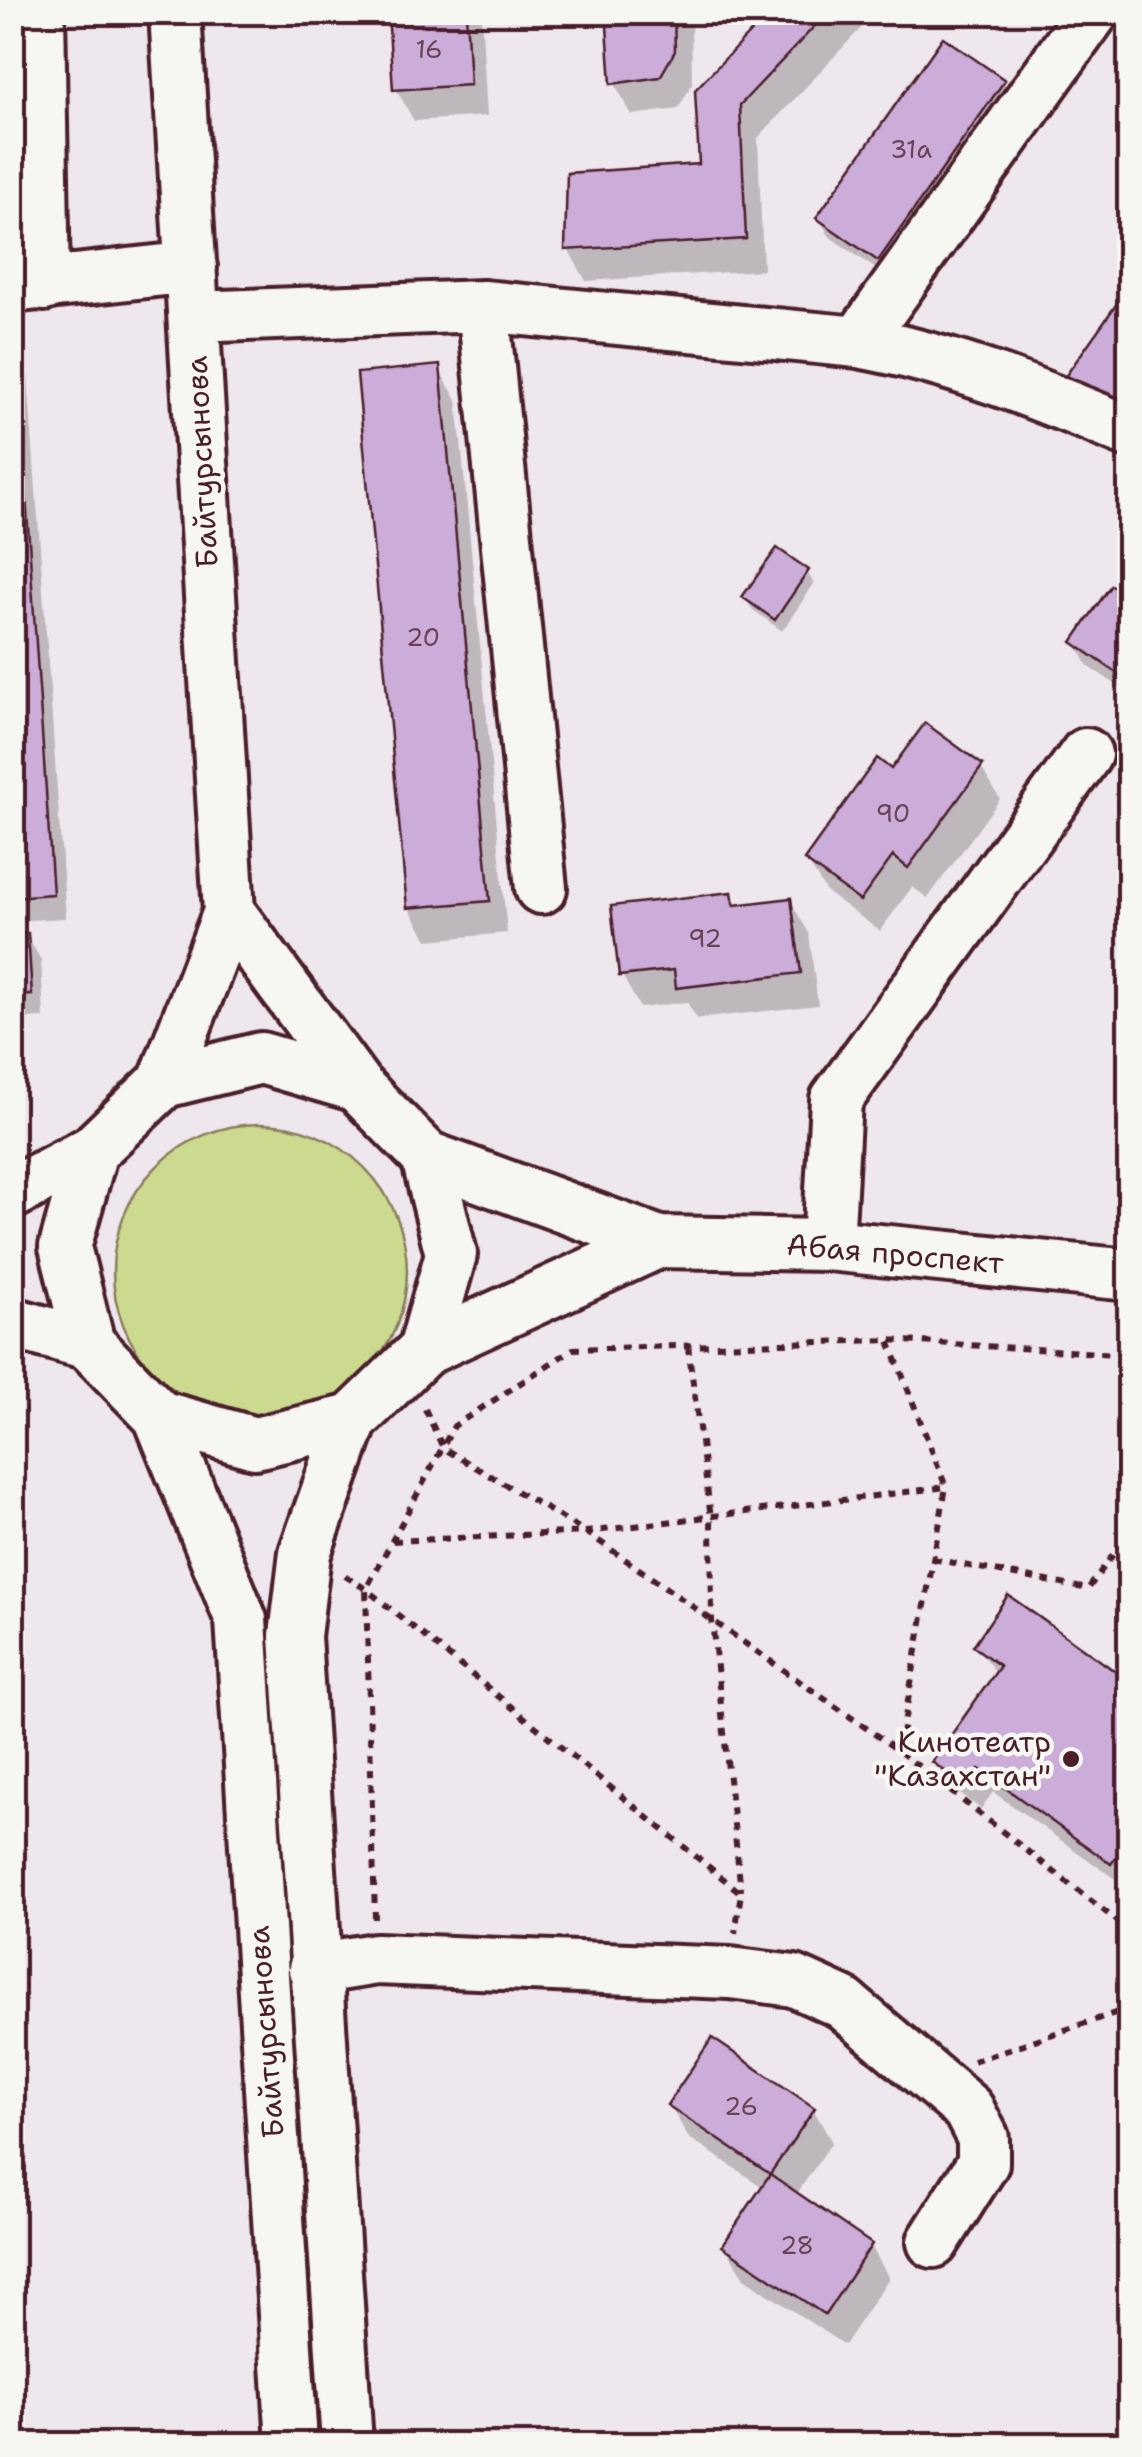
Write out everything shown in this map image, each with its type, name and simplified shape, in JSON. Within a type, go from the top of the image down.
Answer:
[{"type":"street","points":[[39,12],[28,286],[190,267]]},
{"type":"street","name":"Байтурсынова","points":[[175,12],[229,912]]},
{"type":"street","points":[[858,342],[1093,12]]},
{"type":"street","points":[[483,306],[541,888]]},
{"type":"street","points":[[194,318],[483,306],[858,342],[914,352],[1130,432]]},
{"type":"street","points":[[828,1245],[836,1100],[1086,754]]},
{"type":"street","points":[[12,1193],[92,1151],[164,1082],[229,912]]},
{"type":"street","points":[[229,912],[357,1086],[426,1157],[660,1242]]},
{"type":"street","points":[[164,1082],[261,1058],[357,1086]]},
{"type":"street","points":[[92,1151],[65,1247],[89,1344],[159,1416],[255,1443],[352,1420],[415,1359],[660,1242]]},
{"type":"street","points":[[415,1359],[451,1254],[426,1157]]},
{"type":"street","name":"Абая проспект","points":[[660,1242],[828,1245],[1130,1274]]},
{"type":"street","points":[[12,1323],[89,1344]]},
{"type":"street","name":"Байтурсынова","points":[[159,1416],[241,1620],[292,2444]]},
{"type":"street","name":"Байтурсынова","points":[[346,2444],[295,1636],[304,1553],[352,1420]]},
{"type":"street","points":[[314,1970],[376,1959],[730,1973],[794,1981],[844,2003],[968,2109],[983,2138],[983,2162],[933,2242]]},
{"type":"street","points":[[270,2084],[322,2084]]},
{"type":"path","points":[[888,1340],[946,1487],[899,1751]]},
{"type":"path","points":[[376,1959],[366,1589],[454,1426],[573,1349],[888,1340],[1130,1355]]},
{"type":"path","points":[[688,1346],[711,1516],[712,1620],[741,1894],[730,1973]]},
{"type":"path","points":[[415,1359],[442,1448],[586,1532],[899,1751],[1130,1932]]},
{"type":"path","points":[[392,1540],[586,1532],[946,1487]]},
{"type":"path","points":[[933,1558],[1088,1590],[1130,1531]]},
{"type":"path","points":[[304,1553],[366,1589],[741,1894]]},
{"type":"path","points":[[930,2076],[1130,2008]]},
{"type":"green space","points":[[260,1124],[316,1135],[364,1167],[396,1215],[407,1271],[396,1327],[364,1375],[316,1407],[260,1418],[204,1407],[156,1375],[124,1327],[113,1271],[124,1215],[156,1167],[204,1135]]},
{"type":"building","points":[[388,12],[466,12],[470,85],[393,90]]},
{"type":"building","points":[[606,12],[674,12],[675,51],[660,77],[611,84]]},
{"type":"building","points":[[770,12],[828,12],[740,105],[746,239],[565,250],[567,173],[699,164],[695,90]]},
{"type":"building","points":[[943,37],[1005,80],[878,261],[816,218]]},
{"type":"building","points":[[1130,285],[1130,417],[1062,381]]},
{"type":"building","points":[[16,349],[53,894],[12,897],[12,350]]},
{"type":"building","points":[[440,365],[490,901],[407,908],[357,373]]},
{"type":"building","points":[[777,548],[809,570],[775,620],[742,597]]},
{"type":"building","points":[[1111,585],[1130,598],[1130,682],[1072,642]]},
{"type":"building","points":[[925,723],[983,765],[908,868],[893,856],[860,901],[804,860],[877,758],[891,769]]},
{"type":"building","points":[[732,892],[734,905],[791,898],[801,973],[676,988],[674,970],[619,976],[611,906]]},
{"type":"building","points":[[28,933],[32,995],[12,996],[12,934]]},
{"type":"building","points":[[1008,1595],[1130,1682],[1130,1838],[1111,1864],[979,1769],[966,1786],[932,1762],[1000,1666],[973,1646]]},
{"type":"building","points":[[712,2038],[815,2108],[770,2174],[667,2105]]},
{"type":"building","points":[[770,2174],[872,2244],[825,2315],[722,2246]]},
{"type":"place","name":"Кинотеатр \"Казахстан\"","points":[[1071,1759]]}]
